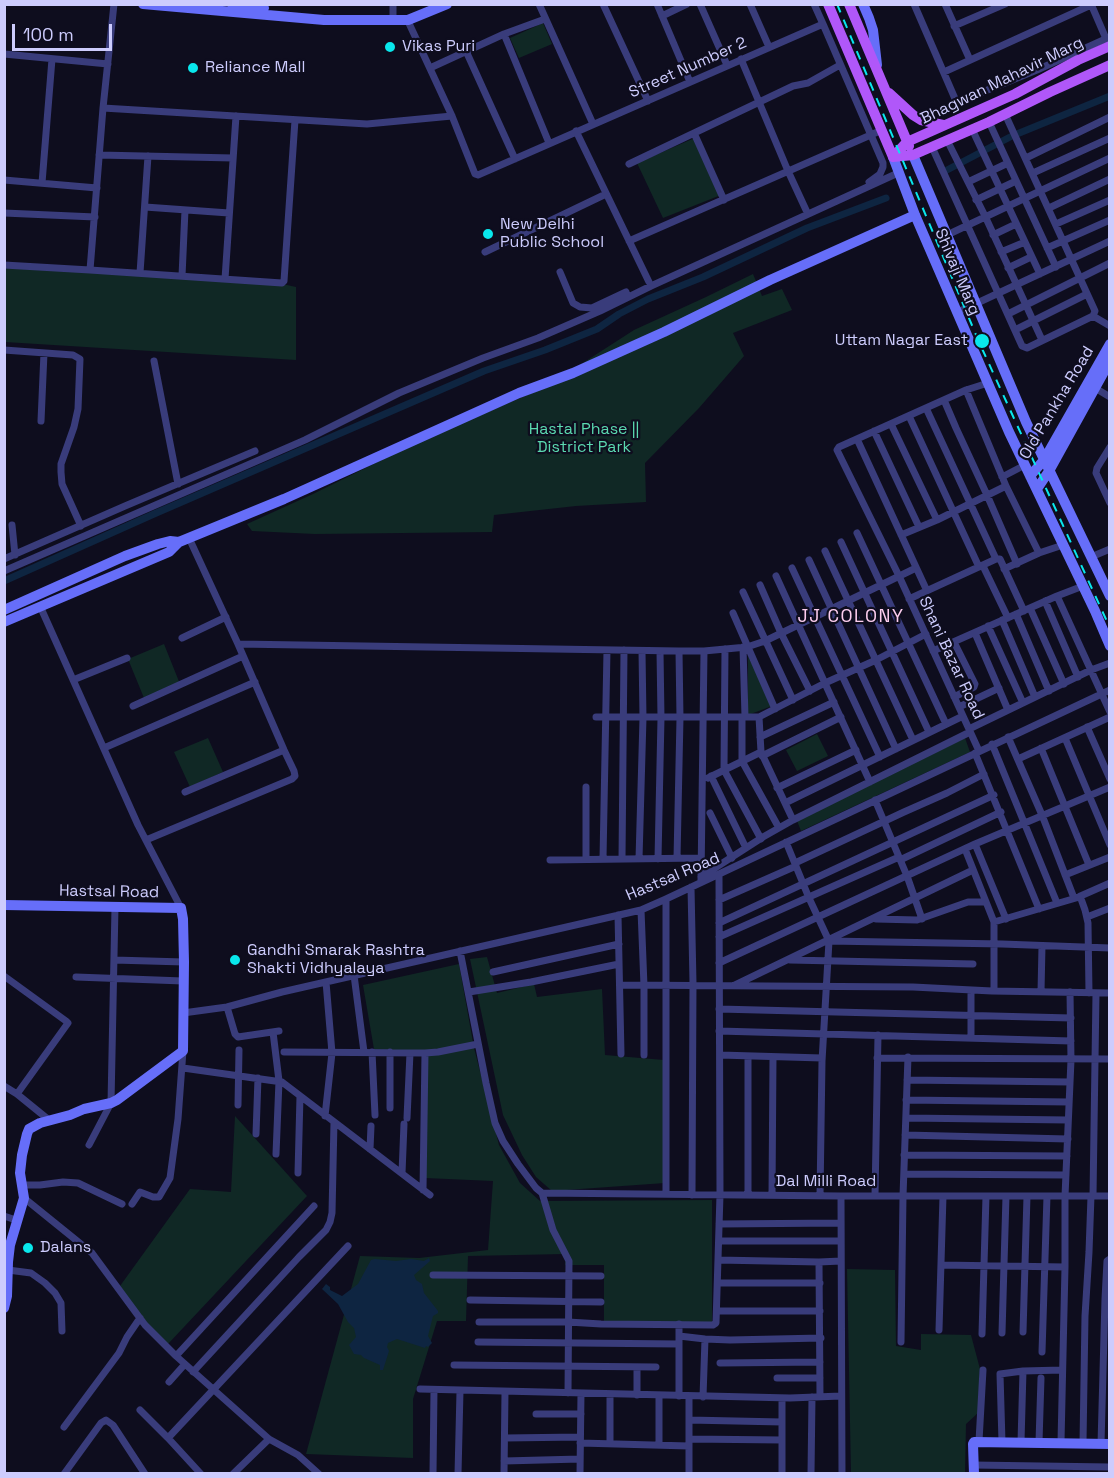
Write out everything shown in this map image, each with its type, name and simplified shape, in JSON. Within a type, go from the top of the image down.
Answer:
[{"type":"main road","name":"Shivaji Marg","points":[[828,4],[893,157]]},
{"type":"main road","name":"Shivaji Marg","points":[[849,4],[913,155]]},
{"type":"main road","name":"Bhagwan Mahavir Marg","points":[[907,142],[1015,94],[1108,42]]},
{"type":"main road","name":"Bhagwan Mahavir Marg","points":[[893,157],[913,155],[932,147],[1110,65]]},
{"type":"main road","points":[[886,91],[921,120],[945,125]]},
{"type":"main road","points":[[893,157],[907,142]]},
{"type":"street","points":[[90,270],[114,4]]},
{"type":"street","points":[[143,4],[206,7],[324,20],[393,14]]},
{"type":"street","points":[[232,4],[324,14],[393,14],[407,18],[447,4]]},
{"type":"street","points":[[407,18],[434,4]]},
{"type":"street","points":[[538,4],[593,124]]},
{"type":"street","points":[[603,4],[648,101]]},
{"type":"street","points":[[657,4],[690,82]]},
{"type":"street","points":[[662,16],[687,4]]},
{"type":"street","points":[[700,4],[727,65]]},
{"type":"street","points":[[750,4],[769,47]]},
{"type":"street","points":[[560,272],[573,303],[588,308],[650,282],[877,177],[883,167],[879,151],[814,4]]},
{"type":"street","points":[[862,4],[873,30],[878,73]]},
{"type":"street","points":[[914,4],[956,101],[958,102],[1108,42],[1091,5],[944,72]]},
{"type":"street","points":[[945,4],[970,60]]},
{"type":"street","points":[[954,26],[1005,4]]},
{"type":"street","points":[[103,108],[367,124],[452,116],[407,18]]},
{"type":"street","points":[[430,68],[504,34],[545,19]]},
{"type":"street","name":"Street Number 2","points":[[452,116],[476,175],[479,175],[823,24]]},
{"type":"street","points":[[504,34],[549,143]]},
{"type":"street","points":[[466,51],[515,159]]},
{"type":"street","points":[[4,60],[5,54],[108,64]]},
{"type":"street","points":[[42,183],[52,59]]},
{"type":"street","points":[[741,59],[806,210]]},
{"type":"street","points":[[629,164],[793,86],[808,83],[840,65]]},
{"type":"street","points":[[932,147],[1022,346],[1024,348],[1042,340],[1093,316],[1095,311],[1005,114]]},
{"type":"street","points":[[225,279],[236,116]]},
{"type":"street","points":[[4,265],[283,282],[296,120]]},
{"type":"street","points":[[1026,158],[1109,120]]},
{"type":"street","points":[[989,122],[1056,267]]},
{"type":"street","points":[[972,129],[1040,274]]},
{"type":"street","points":[[628,241],[882,130]]},
{"type":"street","points":[[576,131],[650,282]]},
{"type":"street","points":[[694,133],[724,200]]},
{"type":"street","points":[[1033,173],[1110,138]]},
{"type":"street","points":[[947,140],[1042,340]]},
{"type":"street","points":[[99,155],[233,158]]},
{"type":"street","name":"Shivaji Marg","points":[[913,155],[1044,460],[1109,592]]},
{"type":"street","points":[[140,273],[148,156]]},
{"type":"street","name":"Shivaji Marg","points":[[893,157],[915,215],[988,382],[1110,646]]},
{"type":"street","points":[[947,235],[1110,158]]},
{"type":"street","points":[[968,182],[1008,163]]},
{"type":"street","points":[[4,571],[305,440],[399,393],[600,311],[898,173]]},
{"type":"street","points":[[1049,208],[1110,179]]},
{"type":"street","points":[[4,180],[97,188]]},
{"type":"street","points":[[976,200],[1016,181]]},
{"type":"street","points":[[485,252],[606,194]]},
{"type":"street","points":[[1056,224],[1110,200]]},
{"type":"street","points":[[145,207],[229,213]]},
{"type":"street","points":[[182,276],[185,210]]},
{"type":"street","points":[[4,213],[95,217]]},
{"type":"street","points":[[4,622],[164,554],[184,540],[284,499],[519,393],[573,373],[770,280],[915,215]]},
{"type":"street","points":[[1047,248],[1110,220]]},
{"type":"street","points":[[993,235],[1016,224]]},
{"type":"street","points":[[958,312],[1110,241]]},
{"type":"street","points":[[1001,252],[1024,242]]},
{"type":"street","points":[[1008,268],[1032,257]]},
{"type":"street","points":[[1008,314],[1110,263]]},
{"type":"street","points":[[1015,330],[1087,294]]},
{"type":"street","points":[[1093,316],[1110,326]]},
{"type":"street","name":"Old Pankha Road","points":[[1030,476],[1044,460],[1110,344]]},
{"type":"street","points":[[4,350],[74,355],[81,360],[78,410],[61,464],[62,484],[81,526]]},
{"type":"street","points":[[41,421],[44,353]]},
{"type":"street","points":[[154,361],[178,484]]},
{"type":"street","name":"Old Pankha Road","points":[[1037,489],[1110,361]]},
{"type":"street","points":[[927,591],[857,439],[988,382]]},
{"type":"street","points":[[1095,388],[1110,397]]},
{"type":"street","points":[[966,390],[1006,486],[1039,553]]},
{"type":"street","points":[[944,400],[1017,564]]},
{"type":"street","points":[[926,408],[996,559],[999,559],[1027,609],[1064,684]]},
{"type":"street","points":[[909,416],[1005,619],[1035,697]]},
{"type":"street","points":[[891,424],[937,520]]},
{"type":"street","points":[[874,431],[919,527]]},
{"type":"street","name":"Shani Bazar Road","points":[[857,439],[839,447],[837,452],[899,576],[970,731],[984,774],[1039,909]]},
{"type":"street","points":[[1110,447],[1096,471],[1110,503]]},
{"type":"street","points":[[4,559],[255,452]]},
{"type":"street","points":[[1002,477],[1025,465]]},
{"type":"street","points":[[901,535],[1006,486]]},
{"type":"street","points":[[1105,494],[1110,487]]},
{"type":"street","points":[[12,525],[15,555]]},
{"type":"street","points":[[857,533],[946,724]]},
{"type":"street","points":[[4,610],[125,556],[158,544],[184,540]]},
{"type":"street","points":[[146,840],[295,776],[226,617],[184,540]]},
{"type":"street","points":[[841,542],[929,732]]},
{"type":"street","points":[[1004,569],[1063,545]]},
{"type":"street","points":[[1091,557],[1110,549]]},
{"type":"street","points":[[825,551],[913,740]]},
{"type":"street","points":[[909,600],[996,559]]},
{"type":"street","points":[[809,560],[896,749]]},
{"type":"street","points":[[792,568],[880,757]]},
{"type":"street","points":[[238,644],[642,651],[704,651],[745,647],[765,641],[916,568]]},
{"type":"street","points":[[776,576],[870,782]]},
{"type":"street","points":[[760,585],[810,691]]},
{"type":"street","points":[[933,651],[1083,586]]},
{"type":"street","points":[[743,592],[793,700]]},
{"type":"street","points":[[1057,596],[1091,670],[1106,692],[1110,712]]},
{"type":"street","points":[[1045,601],[1078,677]]},
{"type":"street","points":[[40,606],[146,840],[181,908]]},
{"type":"street","points":[[733,613],[745,647],[775,709]]},
{"type":"street","points":[[1016,614],[1049,691]]},
{"type":"street","points":[[182,638],[226,617]]},
{"type":"street","points":[[988,626],[1023,704]]},
{"type":"street","points":[[975,633],[1008,710]]},
{"type":"street","points":[[596,717],[759,717],[926,634]]},
{"type":"street","points":[[954,642],[975,684],[974,687],[954,697]]},
{"type":"street","points":[[745,647],[742,761],[778,828]]},
{"type":"street","points":[[725,649],[724,770],[761,838]]},
{"type":"street","points":[[603,859],[607,650]]},
{"type":"street","points":[[622,859],[624,650]]},
{"type":"street","points":[[639,859],[643,718],[642,651]]},
{"type":"street","points":[[658,859],[660,651]]},
{"type":"street","points":[[677,858],[679,651]]},
{"type":"street","points":[[701,880],[704,651]]},
{"type":"street","points":[[133,706],[243,656]]},
{"type":"street","points":[[74,680],[127,658]]},
{"type":"street","points":[[701,880],[761,838],[793,820],[1008,710],[1110,663]]},
{"type":"street","points":[[104,748],[255,682]]},
{"type":"street","points":[[959,707],[999,688]]},
{"type":"street","name":"Hastsal Road","points":[[183,1013],[227,1007],[354,975],[641,910],[1106,692]]},
{"type":"street","points":[[760,737],[834,702]]},
{"type":"street","points":[[785,803],[963,716]]},
{"type":"street","points":[[759,717],[762,754],[793,820]]},
{"type":"street","points":[[703,780],[841,717]]},
{"type":"street","points":[[1018,759],[1110,717]]},
{"type":"street","points":[[1087,727],[1110,779]]},
{"type":"street","points":[[1008,737],[1065,875],[1087,917],[1093,993],[1094,1060],[1092,1196],[1085,1316],[1083,1443]]},
{"type":"street","points":[[1065,738],[1110,845]]},
{"type":"street","points":[[993,744],[1057,903]]},
{"type":"street","points":[[1041,748],[1089,865]]},
{"type":"street","points":[[185,792],[284,750]]},
{"type":"street","points":[[777,788],[856,750]]},
{"type":"street","points":[[719,900],[984,774]]},
{"type":"street","points":[[711,776],[746,848]]},
{"type":"street","points":[[586,787],[586,859]]},
{"type":"street","points":[[719,963],[975,844],[1110,787]]},
{"type":"street","points":[[719,923],[994,795]]},
{"type":"street","points":[[875,800],[916,898],[922,919]]},
{"type":"street","points":[[719,937],[1000,812]]},
{"type":"street","points":[[710,813],[732,858]]},
{"type":"street","points":[[786,842],[829,941],[822,1058],[820,1196]]},
{"type":"street","points":[[975,844],[1006,919]]},
{"type":"street","points":[[965,849],[994,922],[994,991]]},
{"type":"street","points":[[1065,875],[1110,856]]},
{"type":"street","points":[[550,860],[701,858]]},
{"type":"street","points":[[733,986],[973,870]]},
{"type":"street","points":[[479,1322],[713,1325],[717,1321],[720,1195],[719,874]]},
{"type":"street","points":[[994,922],[1077,897],[1110,883]]},
{"type":"street","points":[[691,887],[693,1195]]},
{"type":"street","points":[[666,899],[666,1194]]},
{"type":"street","points":[[873,919],[914,921],[968,902],[986,902]]},
{"type":"street","name":"Hastsal Road","points":[[4,904],[181,908],[184,962],[183,1052]]},
{"type":"street","points":[[89,1145],[111,1103],[114,907]]},
{"type":"street","points":[[1087,917],[1110,908]]},
{"type":"street","points":[[641,910],[644,1055]]},
{"type":"street","points":[[618,915],[621,1054]]},
{"type":"street","points":[[829,941],[1110,948]]},
{"type":"street","points":[[493,972],[619,944]]},
{"type":"street","points":[[1041,992],[1042,946]]},
{"type":"street","points":[[460,951],[486,1083],[499,1132],[518,1164],[542,1193],[553,1230],[569,1261],[567,1393]]},
{"type":"street","points":[[114,960],[184,962]]},
{"type":"street","points":[[787,960],[973,964]]},
{"type":"street","points":[[469,992],[619,964]]},
{"type":"street","points":[[354,975],[364,1052]]},
{"type":"street","points":[[4,976],[68,1023],[18,1094]]},
{"type":"street","points":[[76,978],[183,981]]},
{"type":"street","points":[[325,1116],[332,1053],[326,982]]},
{"type":"street","points":[[620,985],[913,987],[1110,993]]},
{"type":"street","points":[[971,990],[971,1038]]},
{"type":"street","points":[[1060,1442],[1065,1196],[1071,1060],[1070,992]]},
{"type":"street","points":[[227,1007],[238,1037],[276,1032],[279,1081],[276,1154]]},
{"type":"street","points":[[719,1010],[1071,1018]]},
{"type":"street","points":[[719,1031],[1071,1041]]},
{"type":"street","points":[[874,1196],[878,1035]]},
{"type":"street","points":[[284,1052],[425,1053],[478,1044]]},
{"type":"street","points":[[238,1105],[239,1050]]},
{"type":"street","points":[[4,1308],[7,1296],[9,1251],[24,1198],[21,1166],[27,1134],[34,1125],[117,1100],[183,1052]]},
{"type":"street","points":[[132,1204],[139,1192],[159,1197],[170,1178],[178,1119],[183,1052]]},
{"type":"street","points":[[372,1052],[375,1115]]},
{"type":"street","points":[[390,1052],[390,1108]]},
{"type":"street","points":[[402,1173],[410,1053]]},
{"type":"street","points":[[423,1190],[425,1053]]},
{"type":"street","points":[[720,1055],[822,1058]]},
{"type":"street","points":[[748,1056],[748,1195]]},
{"type":"street","points":[[772,1195],[773,1057]]},
{"type":"street","points":[[901,1342],[908,1057]]},
{"type":"street","points":[[877,1058],[1110,1059]]},
{"type":"street","points":[[183,1068],[279,1081],[430,1195]]},
{"type":"street","points":[[256,1134],[258,1078]]},
{"type":"street","points":[[907,1080],[1070,1082]]},
{"type":"street","points":[[4,1086],[18,1094],[49,1120]]},
{"type":"street","points":[[298,1173],[300,1096]]},
{"type":"street","points":[[906,1100],[1069,1102]]},
{"type":"street","points":[[906,1118],[1068,1120]]},
{"type":"street","points":[[193,1372],[322,1235],[330,1222],[334,1122]]},
{"type":"street","points":[[370,1149],[371,1126]]},
{"type":"street","points":[[905,1135],[1068,1139]]},
{"type":"street","points":[[904,1155],[1067,1156]]},
{"type":"street","points":[[904,1174],[1066,1175]]},
{"type":"street","points":[[21,1185],[78,1183],[122,1204]]},
{"type":"street","name":"Dal Milli Road","points":[[542,1193],[1110,1196]]},
{"type":"street","points":[[842,1196],[842,1473]]},
{"type":"street","points":[[939,1330],[943,1196]]},
{"type":"street","points":[[982,1334],[986,1196]]},
{"type":"street","points":[[1002,1333],[1006,1196]]},
{"type":"street","points":[[1023,1332],[1027,1196]]},
{"type":"street","points":[[1042,1352],[1047,1196]]},
{"type":"street","points":[[24,1198],[92,1253],[149,1330],[193,1372],[269,1439],[298,1455],[319,1473]]},
{"type":"street","points":[[176,1356],[314,1206]]},
{"type":"street","points":[[4,1216],[16,1220]]},
{"type":"street","points":[[719,1224],[841,1223]]},
{"type":"street","points":[[719,1241],[841,1241]]},
{"type":"street","points":[[168,1438],[348,1246]]},
{"type":"street","points":[[1110,1259],[1107,1261],[1105,1444],[979,1441],[973,1444],[974,1469],[1061,1470],[1110,1467]]},
{"type":"street","points":[[718,1260],[841,1261]]},
{"type":"street","points":[[811,1473],[816,1397],[820,1378],[819,1262]]},
{"type":"street","points":[[941,1265],[1065,1267]]},
{"type":"street","points":[[8,1270],[25,1271],[35,1275],[55,1293],[61,1303],[62,1331]]},
{"type":"street","points":[[433,1275],[601,1276]]},
{"type":"street","points":[[718,1284],[820,1283]]},
{"type":"street","points":[[470,1300],[602,1302]]},
{"type":"street","points":[[717,1311],[820,1311]]},
{"type":"street","points":[[64,1427],[119,1353],[127,1336],[140,1318]]},
{"type":"street","points":[[679,1324],[679,1396]]},
{"type":"street","points":[[679,1336],[730,1340],[820,1338]]},
{"type":"street","points":[[703,1397],[705,1339]]},
{"type":"street","points":[[478,1342],[679,1344]]},
{"type":"street","points":[[720,1363],[820,1362]]},
{"type":"street","points":[[169,1382],[185,1364]]},
{"type":"street","points":[[454,1365],[656,1367]]},
{"type":"street","points":[[637,1366],[637,1395]]},
{"type":"street","points":[[979,1441],[983,1370]]},
{"type":"street","points":[[1002,1442],[1000,1374],[1062,1370]]},
{"type":"street","points":[[1021,1442],[1023,1371]]},
{"type":"street","points":[[777,1378],[820,1378]]},
{"type":"street","points":[[1039,1442],[1041,1378]]},
{"type":"street","points":[[420,1389],[703,1397],[841,1396]]},
{"type":"street","points":[[433,1473],[434,1390]]},
{"type":"street","points":[[458,1473],[460,1391]]},
{"type":"street","points":[[504,1473],[505,1392]]},
{"type":"street","points":[[580,1473],[581,1393]]},
{"type":"street","points":[[610,1394],[610,1443]]},
{"type":"street","points":[[659,1395],[659,1445]]},
{"type":"street","points":[[689,1396],[689,1473]]},
{"type":"street","points":[[782,1398],[782,1473]]},
{"type":"street","points":[[140,1410],[201,1473]]},
{"type":"street","points":[[536,1414],[581,1414]]},
{"type":"street","points":[[64,1473],[101,1423],[107,1420],[113,1425],[145,1473]]},
{"type":"street","points":[[689,1420],[782,1422]]},
{"type":"street","points":[[505,1438],[659,1445],[782,1440]]},
{"type":"street","points":[[234,1473],[269,1439]]},
{"type":"street","points":[[504,1461],[580,1459]]},
{"type":"green space","points":[[543,23],[552,44],[519,58],[510,38]]},
{"type":"green space","points":[[697,137],[721,195],[663,218],[637,163]]},
{"type":"green space","points":[[4,267],[296,287],[296,360],[5,342]]},
{"type":"green space","name":"Hastal Phase || District Park","points":[[753,274],[762,296],[782,289],[792,310],[733,333],[744,356],[699,408],[645,463],[646,502],[576,506],[494,515],[492,532],[315,534],[252,531],[247,524],[424,439],[544,388],[634,330]]},
{"type":"green space","points":[[164,644],[180,684],[144,698],[128,659]]},
{"type":"green space","points":[[748,656],[772,706],[748,715]]},
{"type":"green space","points":[[817,734],[828,756],[797,771],[786,750]]},
{"type":"green space","points":[[208,738],[223,772],[190,787],[174,752]]},
{"type":"green space","points":[[965,738],[970,752],[801,831],[796,818]]},
{"type":"green space","points":[[487,957],[497,993],[534,984],[537,997],[602,989],[605,1055],[664,1060],[665,1183],[552,1191],[536,1177],[522,1155],[503,1115],[470,959]]},
{"type":"green space","points":[[459,964],[474,1048],[499,1145],[520,1183],[540,1201],[712,1200],[712,1322],[604,1325],[604,1265],[565,1265],[565,1254],[468,1256],[466,1321],[437,1321],[413,1399],[413,1458],[306,1454],[360,1256],[419,1258],[488,1250],[493,1181],[425,1178],[425,1056],[375,1055],[363,985]]},
{"type":"green space","points":[[235,1116],[307,1196],[168,1344],[148,1328],[120,1286],[190,1189],[231,1192]]},
{"type":"green space","points":[[847,1269],[895,1270],[896,1346],[921,1350],[921,1334],[971,1335],[980,1369],[978,1413],[966,1424],[965,1473],[851,1473]]},
{"type":"water","points":[[429,1258],[430,1261],[414,1275],[438,1311],[433,1316],[428,1336],[432,1343],[425,1348],[397,1339],[388,1343],[389,1351],[383,1370],[380,1370],[380,1365],[361,1355],[354,1354],[349,1345],[356,1337],[354,1328],[338,1304],[322,1289],[326,1284],[330,1290],[342,1296],[358,1284],[371,1260],[424,1261]]},
{"type":"waterway","points":[[947,170],[1012,136],[1110,96]]},
{"type":"waterway","points":[[4,581],[484,371],[597,329],[648,299],[703,277],[807,228],[886,198]]},
{"type":"railway","points":[[837,4],[979,342],[1110,628]]},
{"type":"place","name":"Vikas Puri","points":[[390,47]]},
{"type":"place","name":"Reliance Mall","points":[[193,68]]},
{"type":"place","name":"New Delhi Public School","points":[[488,234]]},
{"type":"place","name":"Uttam Nagar East","points":[[982,341]]},
{"type":"place","name":"Gandhi Smarak Rashtra Shakti Vidhyalaya","points":[[235,960]]},
{"type":"place","name":"Dalans","points":[[28,1248]]},
{"type":"district","name":"JJ COLONY","points":[[851,617]]}]
